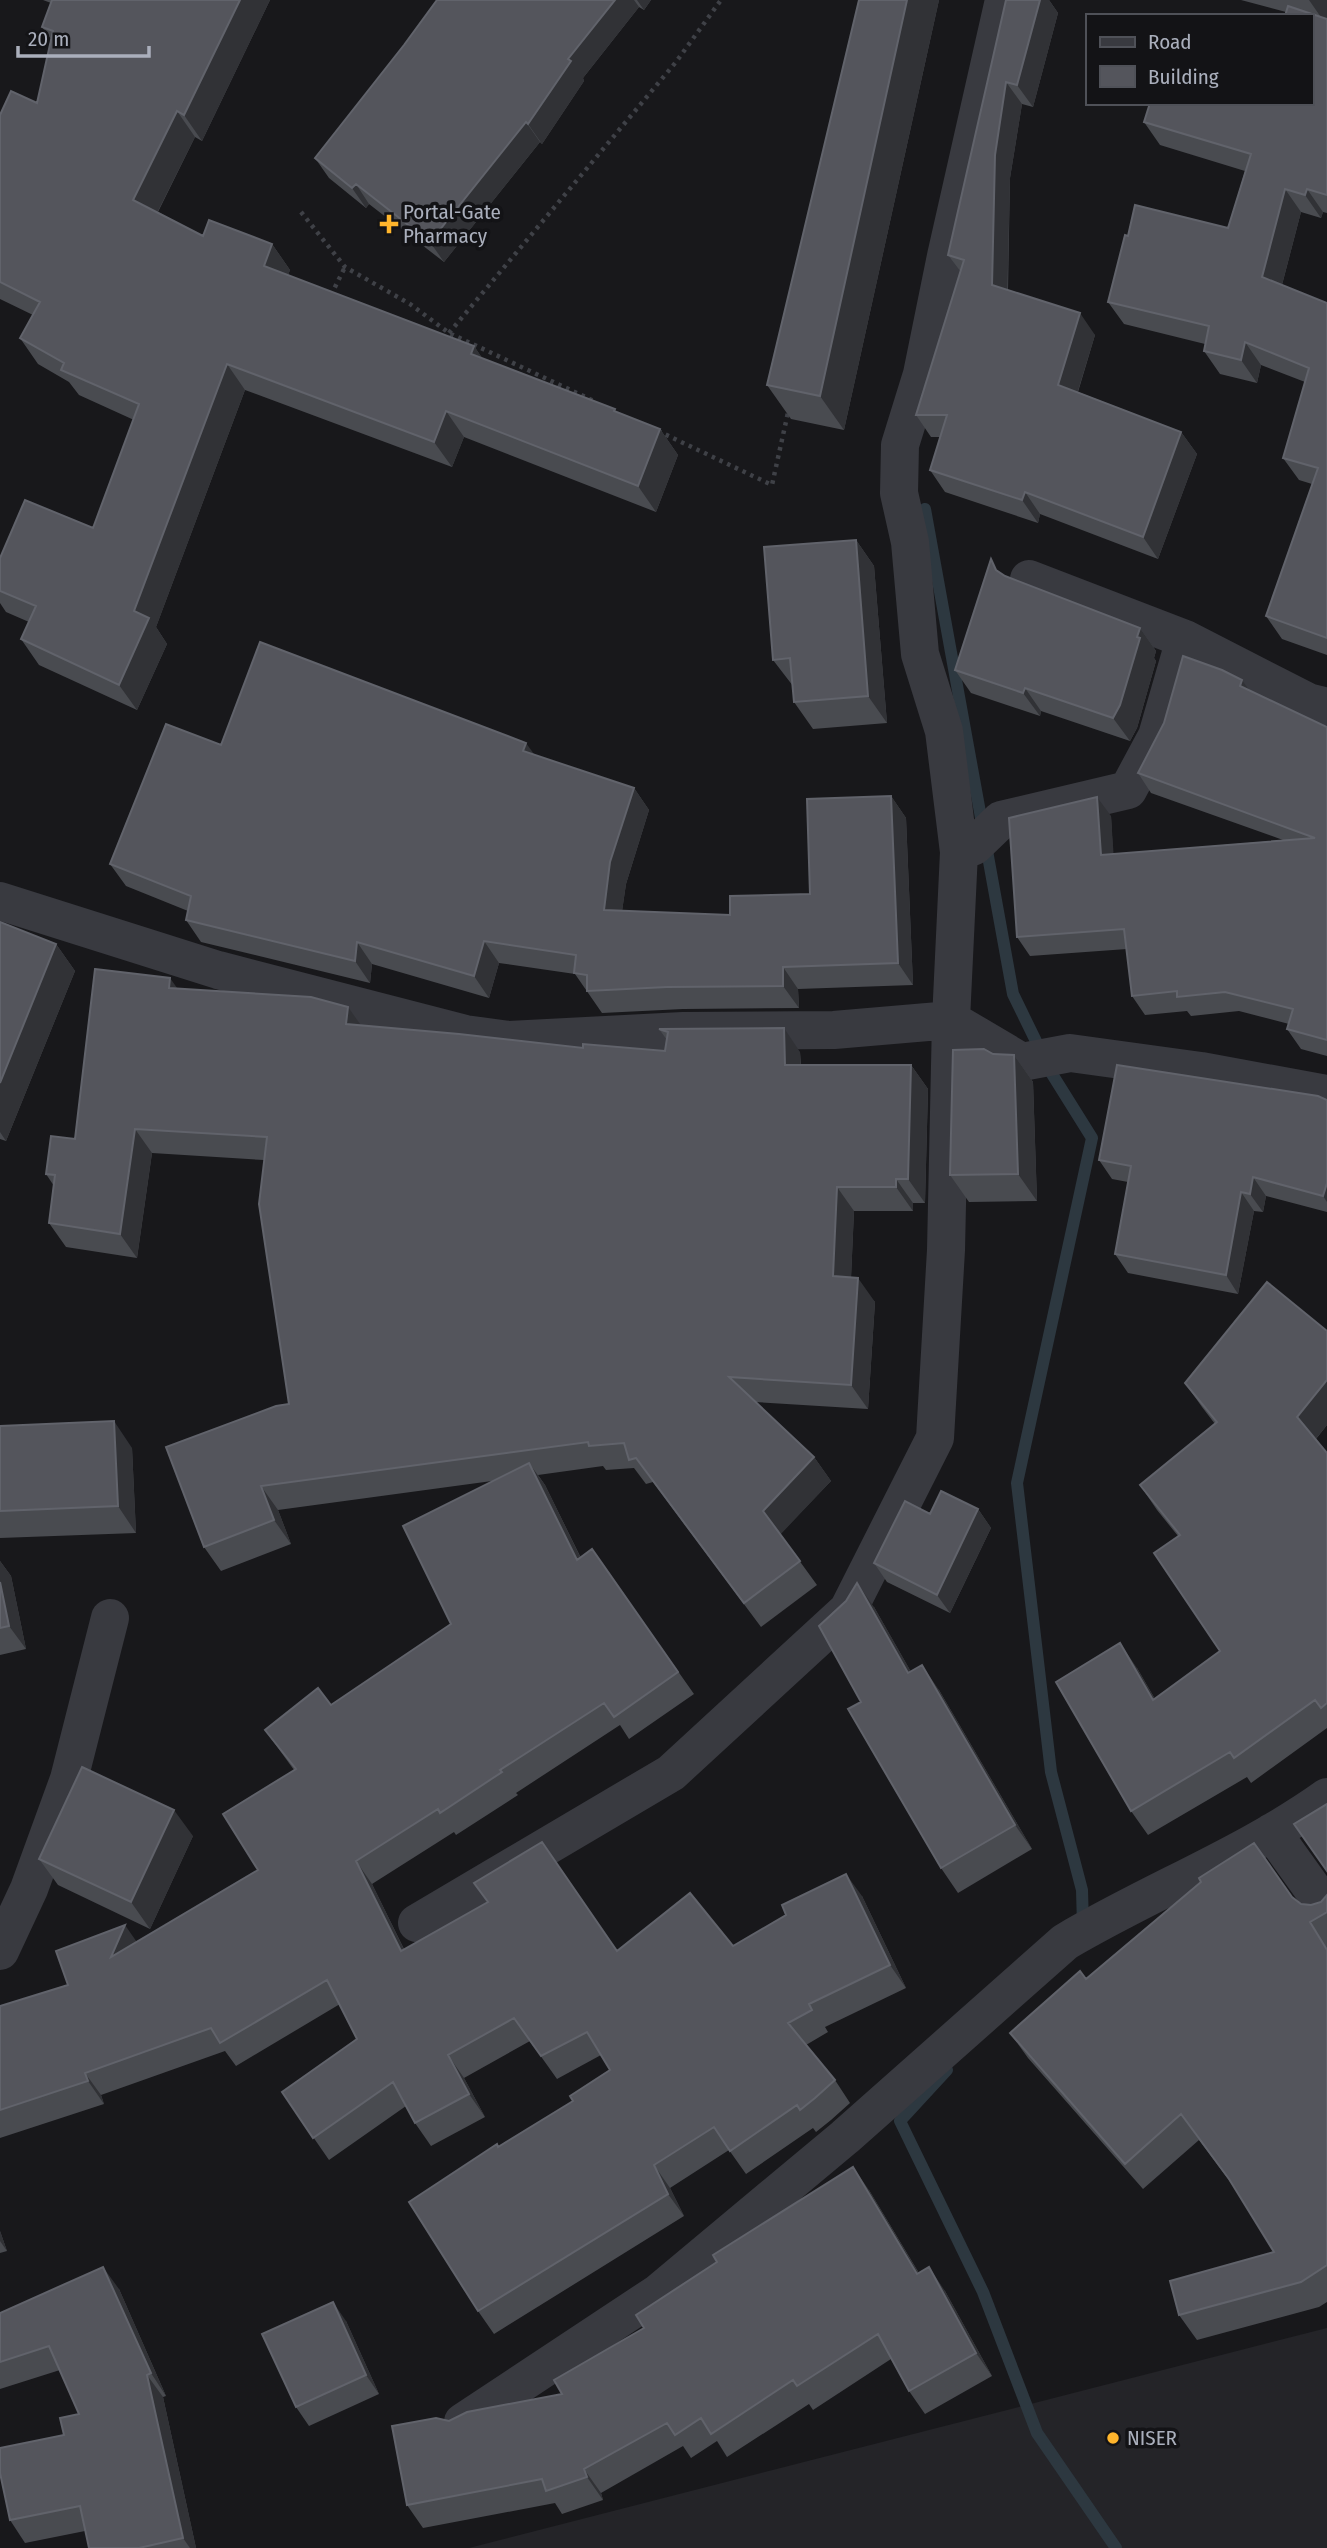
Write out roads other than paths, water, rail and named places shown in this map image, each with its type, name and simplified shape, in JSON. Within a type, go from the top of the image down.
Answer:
[{"type":"street","points":[[417,1923],[671,1773],[848,1610],[935,1438],[946,1250],[951,1020],[967,849],[944,731],[920,654],[910,542],[899,493],[900,445],[922,374],[965,166],[1004,0]]},
{"type":"street","points":[[1029,579],[1185,639],[1308,702],[1327,707]]},
{"type":"street","points":[[967,849],[1001,820],[1128,790],[1157,736],[1185,639]]},
{"type":"street","points":[[0,901],[231,973],[465,1034],[508,1040],[683,1031],[834,1030],[951,1020],[1022,1062],[1070,1053],[1201,1071],[1327,1094]]},
{"type":"street","points":[[0,1951],[29,1889],[69,1779],[110,1618]]},
{"type":"street","points":[[463,2422],[658,2293],[845,2137],[1081,1933],[1289,1824],[1327,1797]]},
{"type":"street","points":[[1272,1832],[1327,1909]]},
{"type":"waterway","points":[[925,509],[1013,994],[1052,1074],[1092,1138],[1017,1483],[1051,1772],[1082,1890],[1083,1925]]},
{"type":"waterway","points":[[947,2070],[900,2121],[983,2292],[1037,2433],[1116,2548]]},
{"type":"place","name":"Portal-Gate Pharmacy","points":[[389,224]]},
{"type":"place","name":"NISER","points":[[1113,2438]]}]
